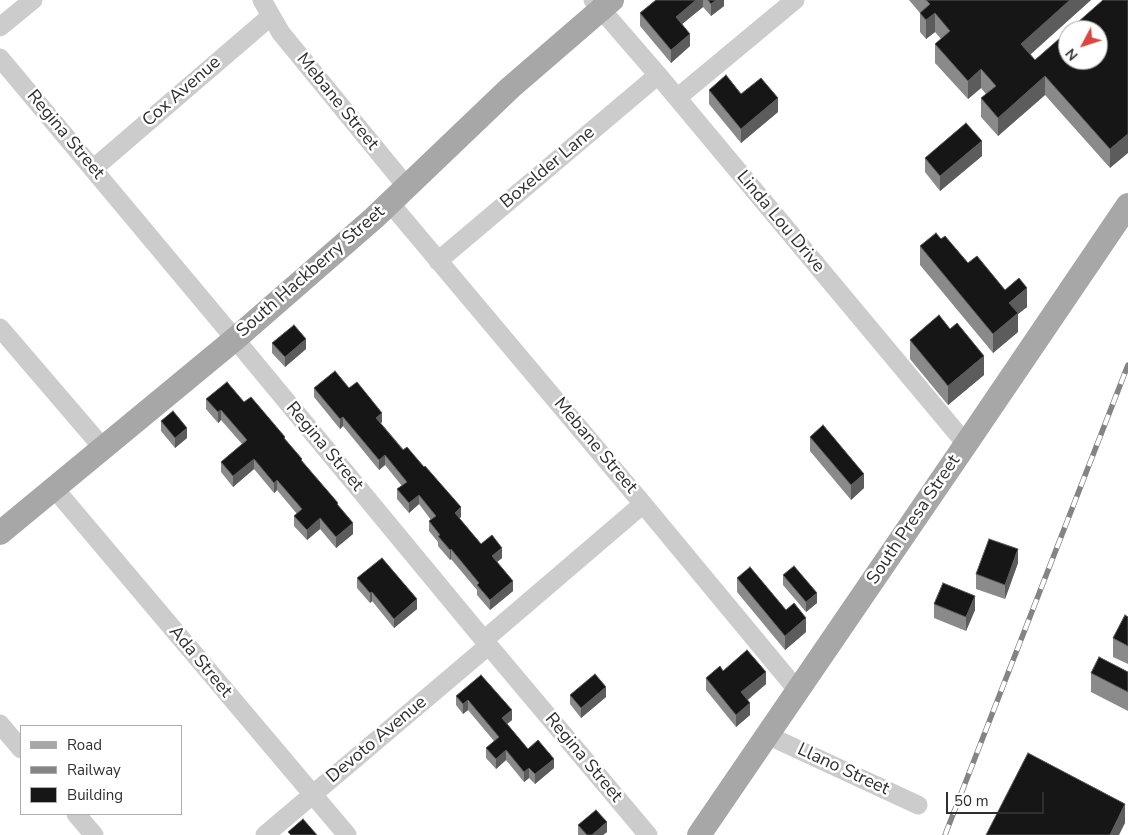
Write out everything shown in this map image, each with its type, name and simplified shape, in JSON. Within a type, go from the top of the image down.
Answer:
[{"type":"main road","name":"South Hackberry Street","points":[[0,533],[235,339],[390,203],[602,3]]},
{"type":"main road","name":"South Presa Street","points":[[699,835],[1128,205]]},
{"type":"street","points":[[0,26],[34,0]]},
{"type":"street","points":[[677,98],[795,0]]},
{"type":"street","name":"Linda Lou Drive","points":[[602,3],[658,75],[966,444]]},
{"type":"street","name":"Mebane Street","points":[[266,8],[281,33],[298,55],[407,187]]},
{"type":"street","name":"Cox Avenue","points":[[93,169],[266,8]]},
{"type":"street","name":"Regina Street","points":[[0,58],[648,835]]},
{"type":"street","name":"Boxelder Lane","points":[[438,260],[658,75]]},
{"type":"street","name":"Mebane Street","points":[[390,203],[798,691]]},
{"type":"street","points":[[0,328],[103,448]]},
{"type":"street","name":"Ada Street","points":[[54,488],[348,835]]},
{"type":"street","name":"Devoto Avenue","points":[[265,835],[313,795],[643,504]]},
{"type":"street","points":[[0,724],[20,748]]},
{"type":"street","name":"Llano Street","points":[[767,735],[918,805]]},
{"type":"street","points":[[77,815],[94,835]]},
{"type":"building","points":[[656,0],[696,0],[676,17],[690,34],[671,50],[640,13]]},
{"type":"building","points":[[708,0],[716,0],[711,4]]},
{"type":"building","points":[[926,0],[1070,0],[1021,44],[1035,60],[1058,40],[1058,70],[1108,70],[1108,20],[1080,20],[1103,0],[1128,0],[1128,134],[1110,149],[1045,76],[998,118],[981,98],[996,86],[981,69],[968,81],[935,44],[950,31],[935,13],[926,20],[920,13],[930,4]]},
{"type":"building","points":[[726,75],[741,94],[761,78],[778,98],[741,129],[709,90]]},
{"type":"building","points":[[966,123],[982,141],[940,176],[925,158]]},
{"type":"building","points":[[936,233],[941,239],[945,236],[968,263],[977,256],[1005,290],[1019,278],[1027,288],[1009,303],[1018,313],[993,334],[920,246]]},
{"type":"building","points":[[939,315],[950,329],[957,323],[984,356],[948,386],[910,340]]},
{"type":"building","points":[[294,325],[306,339],[285,357],[272,343]]},
{"type":"building","points":[[335,371],[349,388],[357,382],[382,413],[376,418],[403,450],[407,447],[461,507],[455,513],[481,544],[492,535],[502,548],[492,556],[513,581],[490,600],[477,585],[479,583],[438,536],[440,535],[429,521],[436,516],[419,495],[409,503],[397,489],[407,482],[385,455],[379,460],[343,417],[340,419],[314,388]]},
{"type":"building","points":[[227,382],[244,402],[251,397],[353,523],[336,537],[320,518],[307,530],[294,516],[302,509],[277,480],[274,483],[254,459],[233,476],[221,462],[247,440],[221,410],[218,412],[206,399]]},
{"type":"building","points":[[173,411],[187,428],[175,438],[161,421]]},
{"type":"building","points":[[823,425],[864,474],[851,485],[810,437]]},
{"type":"building","points":[[989,539],[1018,549],[1005,585],[976,574]]},
{"type":"building","points":[[382,558],[417,599],[394,619],[372,592],[370,593],[357,578]]},
{"type":"building","points":[[794,566],[817,593],[806,602],[783,575]]},
{"type":"building","points":[[750,567],[786,610],[794,603],[806,618],[785,636],[737,578]]},
{"type":"building","points":[[943,583],[975,596],[966,617],[934,604]]},
{"type":"building","points":[[1125,615],[1128,617],[1128,646],[1113,638]]},
{"type":"building","points":[[747,650],[766,672],[741,692],[750,703],[736,715],[706,678],[720,666],[723,671]]},
{"type":"building","points":[[1099,657],[1128,672],[1128,692],[1091,673]]},
{"type":"building","points":[[595,674],[606,687],[581,708],[570,695]]},
{"type":"building","points":[[481,675],[512,710],[502,718],[528,749],[538,740],[554,759],[535,774],[529,768],[524,772],[506,750],[496,759],[486,748],[499,737],[468,700],[463,704],[456,696]]},
{"type":"building","points":[[1028,753],[1125,804],[1110,835],[986,835]]},
{"type":"building","points":[[596,810],[607,822],[592,835],[587,835],[578,825]]},
{"type":"building","points":[[303,819],[317,835],[291,835],[288,832]]},
{"type":"railway","points":[[945,835],[1128,365]]}]
